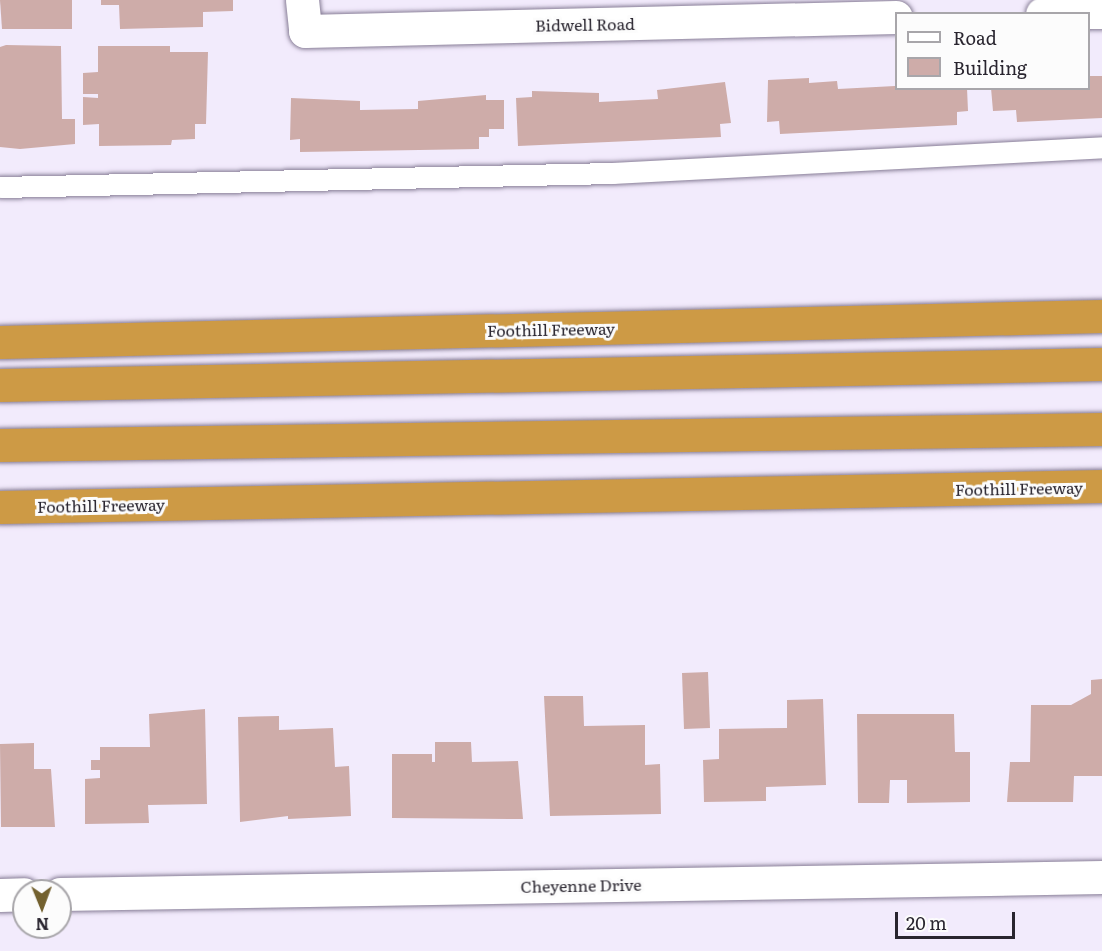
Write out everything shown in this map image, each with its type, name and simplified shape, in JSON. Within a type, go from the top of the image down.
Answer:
[{"type":"highway","name":"Foothill Freeway","points":[[0,342],[1102,316]]},
{"type":"highway","points":[[0,385],[1102,364]]},
{"type":"highway","points":[[0,445],[1102,429]]},
{"type":"highway","name":"Foothill Freeway","points":[[0,507],[1102,486]]},
{"type":"street","name":"Bidwell Road","points":[[302,0],[305,31],[895,17]]},
{"type":"street","name":"Cheyenne Drive","points":[[72,894],[1102,877]]},
{"type":"lane","points":[[0,187],[613,173],[1102,147]]},
{"type":"building","points":[[0,0],[72,0],[72,29],[2,29]]},
{"type":"building","points":[[101,0],[233,0],[233,11],[203,12],[203,27],[120,29],[119,5],[101,5]]},
{"type":"building","points":[[6,45],[61,46],[62,119],[75,119],[75,144],[20,149],[0,147],[0,47]]},
{"type":"building","points":[[98,46],[170,46],[170,52],[208,52],[206,124],[195,124],[195,139],[172,140],[171,145],[99,146],[99,124],[83,125],[83,97],[98,98],[98,94],[83,94],[83,73],[98,72]]},
{"type":"building","points":[[1090,76],[1102,76],[1102,118],[1017,122],[1016,110],[993,111],[991,90],[1090,90]]},
{"type":"building","points":[[809,78],[809,83],[837,81],[838,89],[895,86],[895,90],[967,90],[968,111],[957,112],[957,125],[780,134],[779,121],[767,122],[768,80]]},
{"type":"building","points":[[725,82],[731,123],[720,124],[721,137],[518,146],[516,98],[532,97],[532,91],[599,93],[599,102],[658,99],[657,90]]},
{"type":"building","points":[[486,95],[486,100],[504,100],[504,129],[489,129],[489,137],[479,137],[479,149],[300,152],[300,139],[290,140],[291,98],[360,101],[360,110],[418,109],[418,101]]},
{"type":"building","points":[[708,672],[710,728],[684,729],[682,673]]},
{"type":"building","points":[[1102,679],[1102,776],[1074,776],[1073,802],[1007,802],[1010,762],[1030,762],[1031,705],[1071,705],[1091,694],[1091,680]]},
{"type":"building","points":[[544,696],[583,696],[584,726],[645,725],[645,765],[660,764],[661,814],[550,816]]},
{"type":"building","points":[[823,699],[826,785],[766,787],[766,801],[704,802],[703,760],[719,759],[719,729],[787,728],[787,700]]},
{"type":"building","points":[[205,709],[207,804],[148,805],[149,823],[85,824],[85,779],[100,778],[100,770],[91,770],[91,760],[100,760],[100,747],[150,747],[149,714]]},
{"type":"building","points":[[857,714],[954,714],[955,752],[970,752],[970,802],[907,803],[907,780],[890,780],[889,803],[858,803]]},
{"type":"building","points":[[279,716],[279,730],[333,728],[335,767],[349,766],[351,816],[288,819],[288,816],[240,822],[238,717]]},
{"type":"building","points":[[435,742],[471,742],[472,762],[518,761],[523,819],[392,818],[392,754],[432,754],[432,762],[435,762]]},
{"type":"building","points":[[34,743],[34,769],[51,769],[55,827],[1,827],[0,744]]}]
